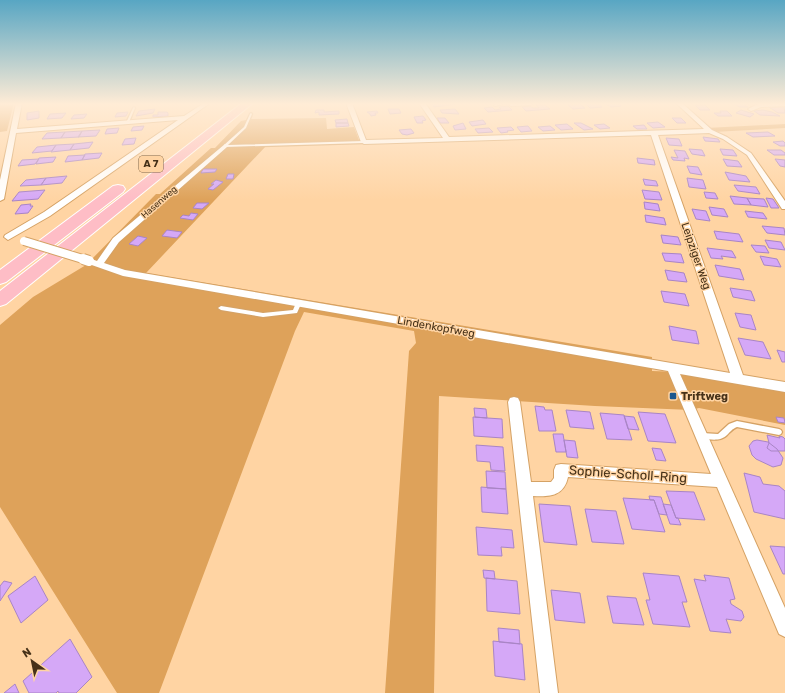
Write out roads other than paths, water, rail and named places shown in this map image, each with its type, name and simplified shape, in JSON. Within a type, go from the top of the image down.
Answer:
[{"type":"highway","name":"A 7","points":[[151,164],[190,135]]},
{"type":"highway","name":"A 7","points":[[0,300],[214,135]]},
{"type":"highway","points":[[0,278],[125,184]]},
{"type":"street","points":[[0,199],[2,174],[13,135]]},
{"type":"street","points":[[4,236],[47,214],[161,135]]},
{"type":"street","points":[[361,135],[364,142],[573,135]]},
{"type":"street","points":[[444,135],[447,139]]},
{"type":"street","name":"Leipziger Weg","points":[[655,135],[738,378]]},
{"type":"street","points":[[719,135],[749,154],[785,207]]},
{"type":"street","name":"Hasenweg","points":[[99,264],[116,240],[225,146]]},
{"type":"street","name":"Lindenkopfweg","points":[[4,236],[99,264],[123,273],[785,387]]},
{"type":"street","points":[[672,368],[785,628]]},
{"type":"street","points":[[514,402],[551,693]]},
{"type":"street","name":"Sophie-Scholl-Ring","points":[[525,488],[553,488],[560,484],[562,477],[561,470],[722,481]]},
{"type":"lane","points":[[225,146],[236,135]]},
{"type":"lane","points":[[225,146],[364,142]]},
{"type":"lane","points":[[221,308],[263,315],[295,312],[298,304]]},
{"type":"lane","points":[[702,436],[718,437],[731,425],[737,424],[779,432]]},
{"type":"place","name":"Triftweg","points":[[673,396]]}]
